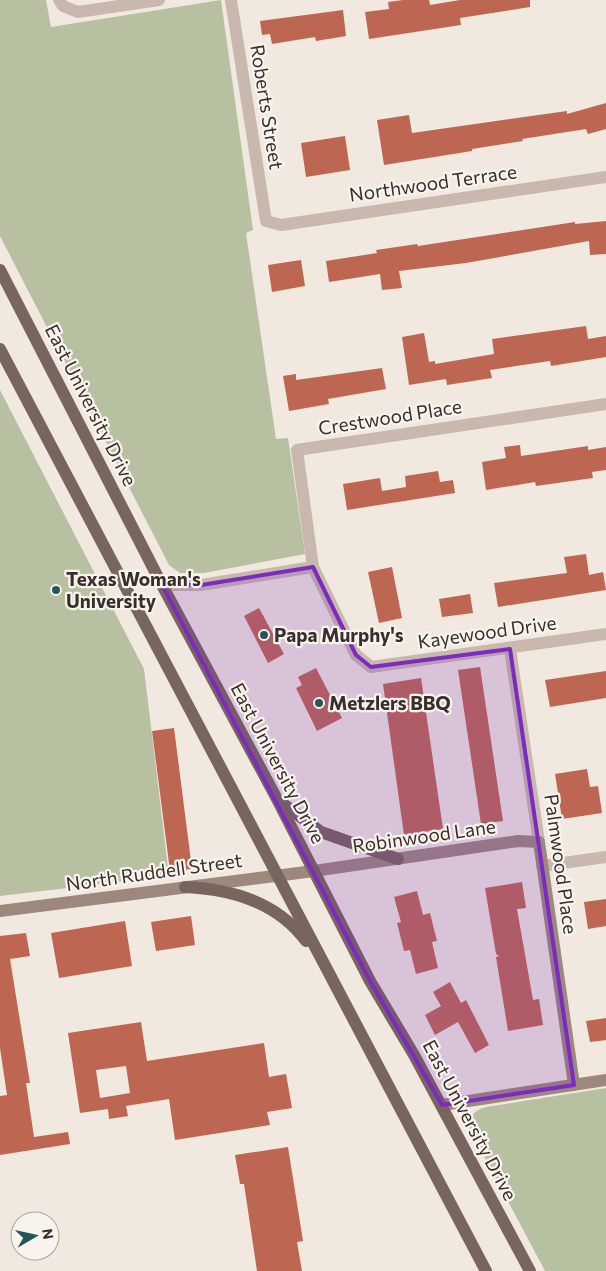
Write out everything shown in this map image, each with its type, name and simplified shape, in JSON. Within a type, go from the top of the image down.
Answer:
[{"type":"main road","name":"East University Drive","points":[[0,270],[162,585],[277,799],[370,980],[442,1105],[530,1271]]},
{"type":"main road","points":[[0,349],[110,561],[278,874],[486,1271]]},
{"type":"main road","points":[[277,799],[321,832],[398,859]]},
{"type":"main road","points":[[185,887],[226,891],[269,907],[286,919],[299,932],[323,963]]},
{"type":"street","points":[[60,0],[63,6],[78,12],[159,0]]},
{"type":"street","name":"Roberts Street","points":[[231,0],[266,221]]},
{"type":"street","name":"Northwood Terrace","points":[[266,221],[281,225],[606,177]]},
{"type":"street","name":"Crestwood Place","points":[[313,567],[297,450],[606,404]]},
{"type":"street","points":[[162,585],[201,585],[313,567]]},
{"type":"street","name":"Kayewood Drive","points":[[313,567],[356,655],[371,667],[510,649],[606,634]]},
{"type":"street","name":"Palmwood Place","points":[[510,649],[574,1085]]},
{"type":"street","name":"Robinwood Lane","points":[[314,871],[518,841],[539,842]]},
{"type":"street","points":[[542,866],[606,857]]},
{"type":"street","name":"North Ruddell Street","points":[[0,911],[278,874],[314,871]]},
{"type":"street","points":[[442,1105],[606,1080]]},
{"type":"highlighted area","points":[[313,567],[356,655],[371,667],[510,649],[574,1085],[442,1105],[370,981],[162,585],[201,585]]},
{"type":"green space","points":[[0,0],[46,0],[51,27],[221,0],[253,230],[246,233],[276,439],[288,438],[305,554],[204,573],[180,573],[169,565],[0,236]]},
{"type":"green space","name":"Texas Woman's University","points":[[0,390],[144,669],[169,876],[0,896]]},
{"type":"green space","points":[[606,1088],[606,1271],[545,1271],[468,1126],[469,1122],[476,1111],[486,1107]]},
{"type":"building","points":[[429,0],[430,5],[460,0],[530,0],[530,7],[460,18],[461,25],[369,39],[365,12],[389,9],[388,2]]},
{"type":"building","points":[[343,10],[346,36],[316,41],[315,37],[272,44],[270,34],[262,35],[260,21]]},
{"type":"building","points":[[606,103],[606,129],[588,134],[586,129],[522,139],[523,141],[472,149],[472,151],[384,165],[377,120],[409,115],[412,133],[567,111],[567,114]]},
{"type":"building","points":[[345,136],[350,170],[306,177],[301,143]]},
{"type":"building","points":[[606,221],[606,254],[590,255],[589,241],[466,263],[399,271],[402,288],[382,290],[380,274],[329,282],[326,261],[377,253],[376,250],[417,244],[418,246],[575,222],[575,224]]},
{"type":"building","points":[[301,260],[305,286],[272,292],[268,265]]},
{"type":"building","points":[[586,326],[588,339],[606,336],[606,357],[551,366],[550,361],[490,370],[492,378],[447,385],[446,379],[409,385],[402,337],[424,333],[429,362],[435,361],[435,364],[494,354],[492,339]]},
{"type":"building","points":[[382,368],[386,389],[328,399],[329,404],[289,411],[283,376],[296,374],[296,380]]},
{"type":"building","points":[[520,445],[521,456],[588,446],[588,450],[606,447],[606,470],[592,472],[593,478],[536,486],[535,482],[486,490],[482,462],[506,458],[504,447]]},
{"type":"building","points":[[438,471],[440,482],[453,480],[455,493],[347,510],[343,484],[380,478],[382,491],[406,487],[405,476]]},
{"type":"building","points":[[586,554],[589,575],[603,572],[606,590],[498,607],[494,583],[567,573],[564,557]]},
{"type":"building","points":[[392,567],[402,618],[379,623],[368,572]]},
{"type":"building","points":[[470,594],[473,613],[442,617],[439,599]]},
{"type":"building","name":"Papa Murphy's","points":[[259,608],[284,654],[268,663],[244,616]]},
{"type":"building","points":[[480,667],[503,821],[481,824],[458,670]]},
{"type":"building","name":"Metzlers BBQ","points":[[316,668],[342,718],[317,731],[296,688],[302,685],[298,677]]},
{"type":"building","points":[[606,671],[606,698],[550,707],[545,680]]},
{"type":"building","points":[[421,678],[443,829],[404,835],[383,684]]},
{"type":"building","points":[[174,728],[192,869],[170,871],[152,731]]},
{"type":"building","points":[[587,769],[590,787],[598,786],[602,813],[562,819],[555,774]]},
{"type":"building","points":[[522,882],[526,908],[517,909],[533,1000],[539,999],[543,1025],[508,1031],[496,957],[499,956],[496,954],[485,888]]},
{"type":"building","points":[[417,891],[423,915],[430,913],[437,941],[432,942],[438,968],[416,974],[410,950],[404,951],[397,923],[401,922],[394,897]]},
{"type":"building","points":[[606,899],[606,926],[588,929],[584,902]]},
{"type":"building","points":[[191,916],[195,945],[156,951],[151,922]]},
{"type":"building","points":[[125,921],[132,966],[59,978],[51,933]]},
{"type":"building","points":[[26,933],[30,956],[10,959],[30,1083],[26,1083],[34,1137],[68,1132],[70,1144],[0,1155],[0,1096],[7,1095],[0,1048],[0,936]]},
{"type":"building","points":[[450,982],[461,1003],[466,1000],[489,1045],[475,1053],[458,1022],[435,1035],[425,1015],[441,1006],[433,992]]},
{"type":"building","points":[[606,1018],[606,1040],[590,1042],[586,1021]]},
{"type":"building","points":[[141,1022],[147,1061],[264,1043],[269,1077],[286,1074],[292,1108],[267,1112],[270,1125],[175,1140],[169,1099],[126,1106],[128,1116],[109,1119],[108,1109],[80,1113],[68,1033]],"holes":[[[126,1066],[130,1093],[100,1098],[96,1070]]]},
{"type":"building","points":[[288,1147],[303,1241],[297,1242],[302,1271],[257,1271],[244,1184],[240,1184],[235,1155]]},
{"type":"place","name":"Texas Woman's University","points":[[56,590]]},
{"type":"place","name":"Papa Murphy's","points":[[264,635]]},
{"type":"place","name":"Metzlers BBQ","points":[[319,703]]}]
